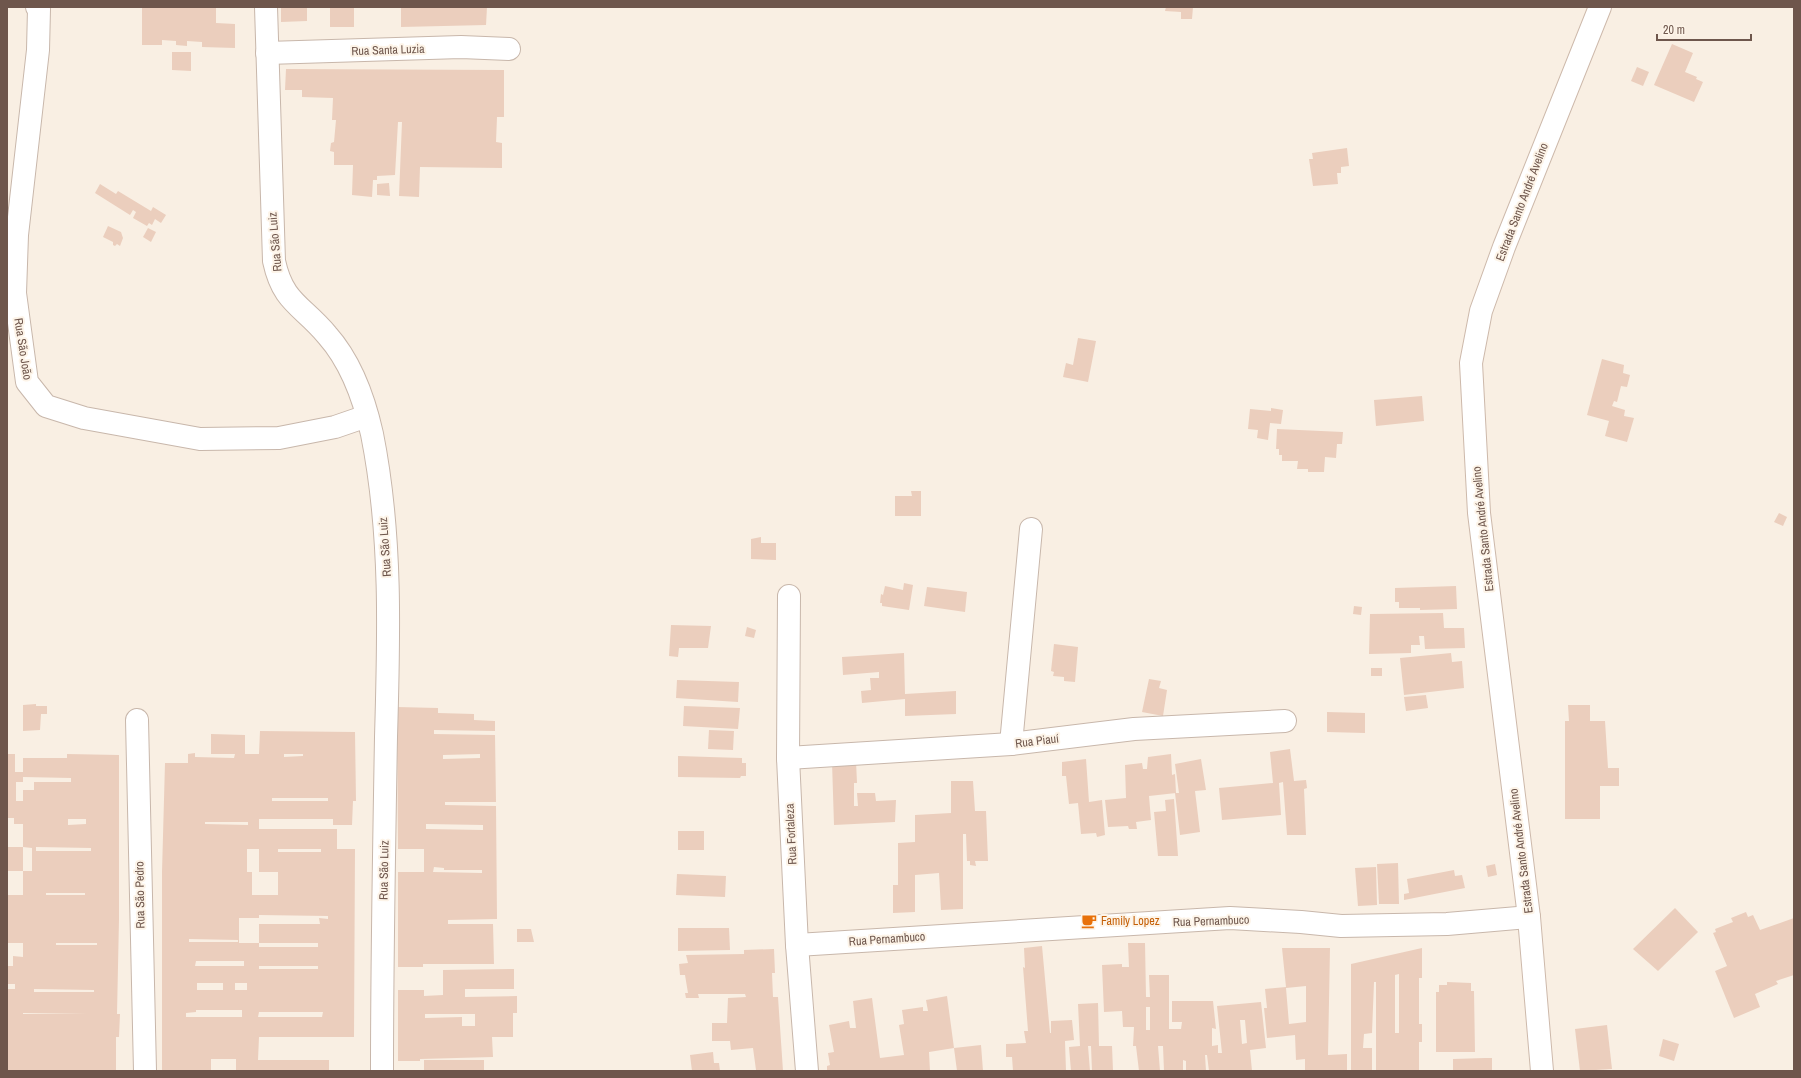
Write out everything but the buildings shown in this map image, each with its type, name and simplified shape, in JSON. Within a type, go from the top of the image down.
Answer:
[{"type":"street","name":"Rua São João","points":[[37,7],[39,9],[38,50],[11,293],[27,382],[46,406],[84,418],[200,439],[279,438],[335,427],[367,416]]},
{"type":"street","name":"Rua São Luiz","points":[[266,7],[274,261],[277,275],[284,290],[292,300],[327,334],[345,360],[363,397],[380,482],[388,589],[382,1071]]},
{"type":"street","name":"Estrada Santo André Avelino","points":[[1542,1071],[1529,917],[1480,513],[1471,364],[1484,304],[1504,247],[1600,7]]},
{"type":"street","name":"Rua Santa Luzia","points":[[267,53],[461,48],[509,49]]},
{"type":"street","points":[[1011,744],[1031,529]]},
{"type":"street","name":"Rua Fortaleza","points":[[789,596],[788,758],[797,945],[807,1071]]},
{"type":"street","name":"Rua São Pedro","points":[[137,720],[145,1071]]},
{"type":"street","name":"Rua Piauí","points":[[788,758],[1011,744],[1134,729],[1285,721]]},
{"type":"street","name":"Rua Pernambuco","points":[[797,945],[1230,918],[1341,926],[1446,924],[1529,917]]},
{"type":"place","name":"Family Lopez","points":[[1089,921]]}]
